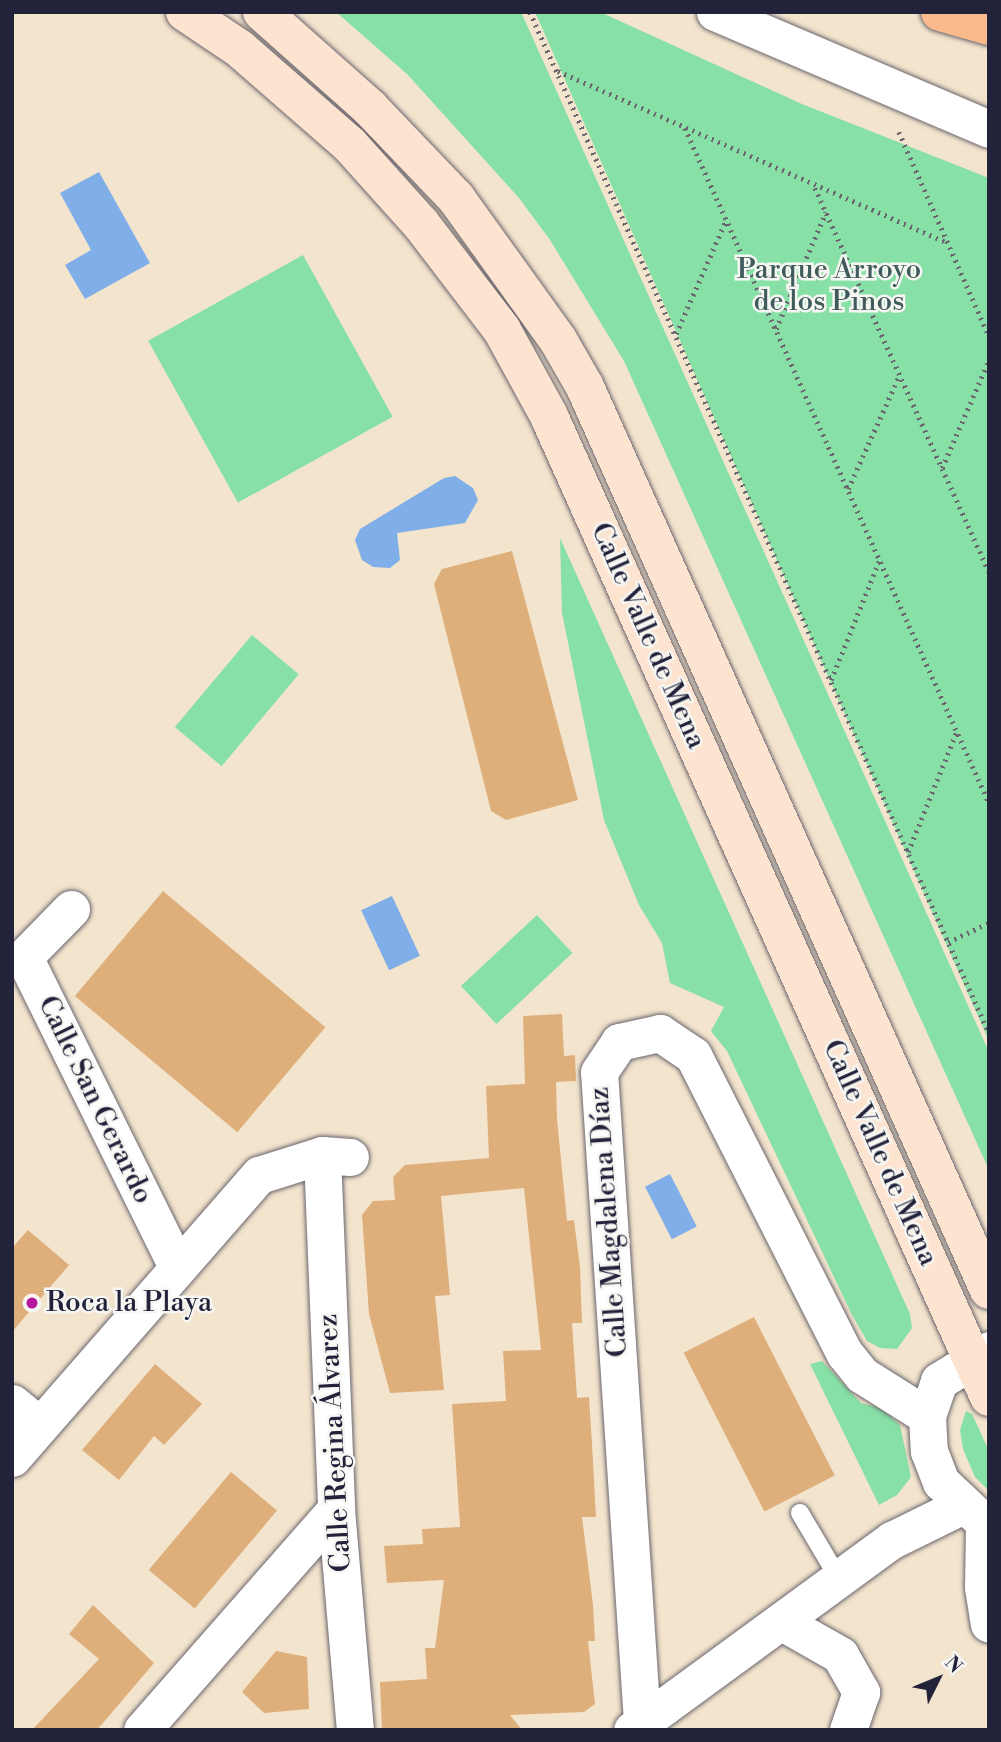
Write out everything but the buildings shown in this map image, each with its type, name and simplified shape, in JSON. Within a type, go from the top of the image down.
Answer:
[{"type":"highway","points":[[940,12],[989,26]]},
{"type":"main road","name":"Calle Valle de Mena","points":[[185,12],[240,49],[350,145],[429,234],[502,331],[549,416],[980,1354],[989,1396]]},
{"type":"main road","name":"Calle Valle de Mena","points":[[262,12],[370,108],[456,198],[558,340],[590,400],[989,1290]]},
{"type":"street","points":[[715,12],[989,129]]},
{"type":"street","name":"Calle San Gerardo","points":[[71,909],[24,957],[177,1266]]},
{"type":"street","name":"Calle Magdalena Díaz","points":[[637,1726],[599,1072],[619,1042],[660,1033],[693,1055],[845,1354],[862,1375],[927,1416]]},
{"type":"street","name":"Calle Regina Álvarez","points":[[177,1266],[259,1175],[336,1156],[336,1509],[355,1730]]},
{"type":"street","points":[[12,1458],[26,1414],[177,1266]]},
{"type":"street","points":[[980,1354],[939,1381],[927,1416],[929,1451],[969,1510],[989,1624]]},
{"type":"street","points":[[142,1730],[336,1509]]},
{"type":"street","points":[[637,1726],[892,1540],[969,1510]]},
{"type":"street","points":[[782,1622],[840,1655],[862,1692],[848,1730]]},
{"type":"lane","points":[[800,1513],[839,1579]]},
{"type":"path","points":[[530,12],[989,1033]]},
{"type":"path","points":[[558,71],[815,187],[946,242]]},
{"type":"path","points":[[685,128],[989,803]]},
{"type":"path","points":[[899,132],[989,336]]},
{"type":"path","points":[[815,187],[989,572]]},
{"type":"path","points":[[775,329],[826,211]]},
{"type":"path","points":[[676,335],[726,220]]},
{"type":"path","points":[[942,469],[989,360]]},
{"type":"path","points":[[848,490],[899,375]]},
{"type":"path","points":[[831,681],[879,560]]},
{"type":"path","points":[[908,853],[957,731]]},
{"type":"path","points":[[948,942],[989,923]]},
{"type":"green space","points":[[336,12],[521,12],[989,1052],[989,1170],[624,361],[550,240],[519,198],[407,74]]},
{"type":"green space","name":"Parque Arroyo de los Pinos","points":[[535,12],[600,12],[802,104],[989,178],[989,1041]]},
{"type":"green space","points":[[303,255],[393,417],[238,503],[148,341]]},
{"type":"green space","points":[[560,538],[910,1314],[912,1328],[897,1349],[880,1348],[867,1341],[851,1313],[727,1051],[711,1031],[724,1007],[670,983],[662,943],[639,905],[604,820],[562,613]]},
{"type":"green space","points":[[252,635],[299,674],[222,766],[175,727]]},
{"type":"green space","points":[[537,915],[572,953],[496,1024],[461,986]]},
{"type":"green space","points":[[822,1361],[861,1403],[881,1408],[900,1425],[911,1477],[897,1495],[879,1505],[810,1364]]},
{"type":"green space","points":[[966,1411],[972,1414],[989,1451],[989,1491],[975,1477],[963,1449],[960,1430]]},
{"type":"water","points":[[99,172],[150,263],[85,299],[65,265],[91,250],[60,193]]},
{"type":"water","points":[[455,476],[473,488],[478,500],[465,523],[397,533],[400,560],[390,568],[373,567],[362,560],[355,540],[360,529],[444,478]]},
{"type":"water","points":[[392,896],[420,956],[389,970],[361,910]]},
{"type":"water","points":[[670,1174],[697,1227],[672,1239],[645,1187]]},
{"type":"place","name":"Roca la Playa","points":[[32,1303]]}]
